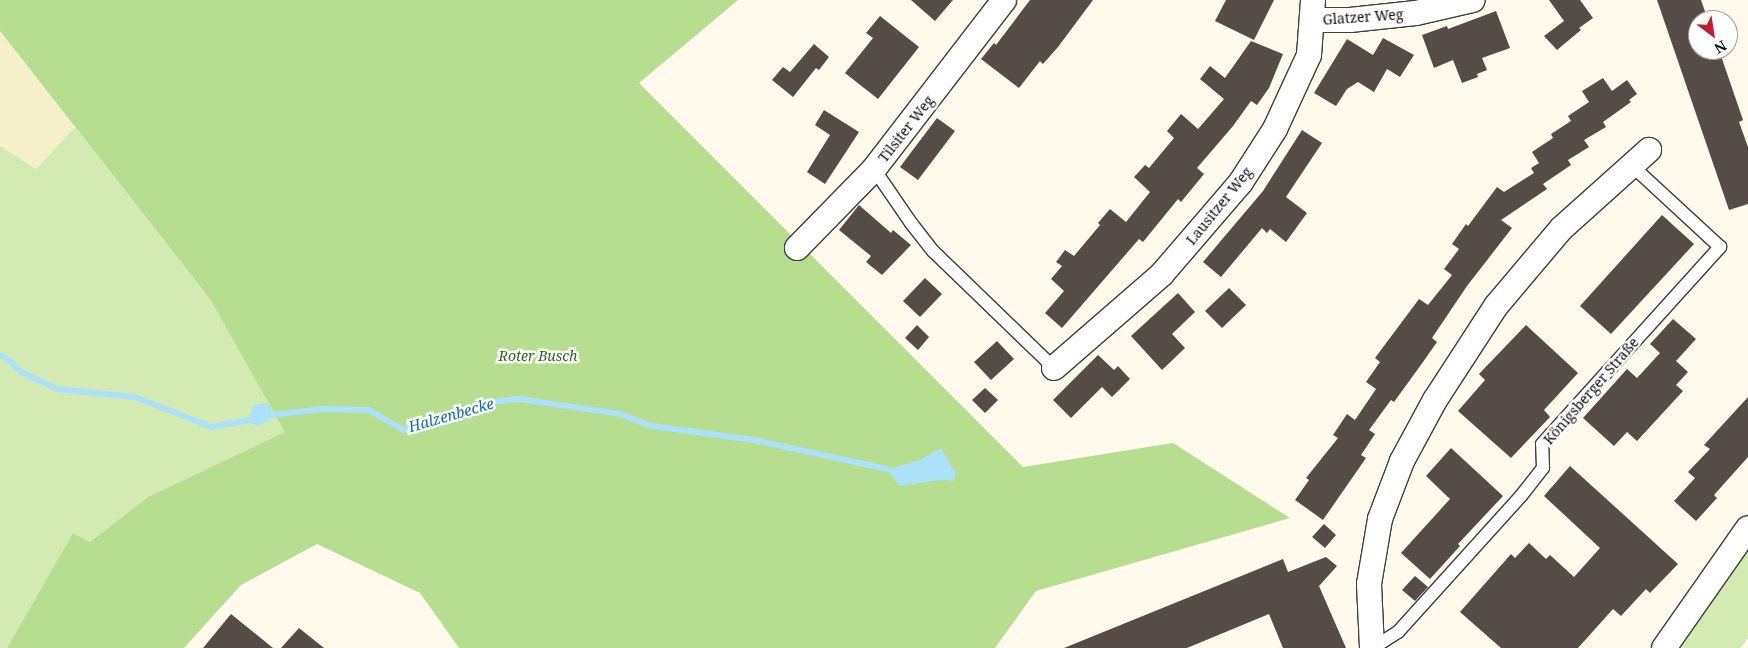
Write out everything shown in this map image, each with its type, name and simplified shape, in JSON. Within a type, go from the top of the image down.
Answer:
[{"type":"street","name":"Tilsiter Weg","points":[[797,248],[874,169],[1004,0]]},
{"type":"street","name":"Glatzer Weg","points":[[1312,10],[1350,20],[1416,13],[1473,0]]},
{"type":"street","name":"Lausitzer Weg","points":[[1054,368],[1162,274],[1241,182],[1275,129],[1309,55],[1312,10]]},
{"type":"street","name":"Königsberger Straße","points":[[1372,648],[1368,584],[1380,519],[1402,461],[1435,400],[1496,306],[1562,228],[1649,150]]},
{"type":"street","points":[[1664,648],[1748,528]]},
{"type":"lane","name":"Königsberger Straße","points":[[1372,648],[1398,632],[1521,496],[1542,468],[1542,444],[1720,246],[1631,165]]},
{"type":"lane","points":[[874,169],[910,223],[933,251],[1054,368]]},
{"type":"shaded area","points":[[0,31],[75,127],[36,169],[0,146]]},
{"type":"green space","name":"Roter Busch","points":[[0,0],[738,0],[639,83],[1023,467],[1173,443],[1290,518],[1036,591],[995,648],[459,648],[420,593],[317,544],[241,585],[184,648],[7,648],[73,533],[90,542],[148,497],[285,432],[210,299],[0,31]]},
{"type":"green space","points":[[75,127],[210,299],[286,432],[148,497],[90,542],[73,533],[7,648],[0,648],[0,146],[36,169]]},
{"type":"green space","points":[[1748,549],[1748,638],[1741,648],[1679,648]]},
{"type":"water","points":[[267,403],[272,408],[269,421],[257,426],[247,421],[254,405]]},
{"type":"water","points":[[941,448],[956,474],[953,481],[940,480],[899,486],[887,469],[920,460]]},
{"type":"building","points":[[911,0],[953,0],[935,21]]},
{"type":"building","points":[[1030,0],[1093,0],[1058,47],[1043,64],[1040,61],[1019,88],[981,59],[994,43],[996,45]]},
{"type":"building","points":[[1226,0],[1274,0],[1254,40],[1215,21]]},
{"type":"building","points":[[1549,0],[1580,0],[1593,18],[1579,28],[1581,30],[1557,50],[1544,36],[1564,21]]},
{"type":"building","points":[[1657,0],[1701,0],[1704,10],[1688,10],[1688,60],[1722,60],[1743,120],[1739,122],[1748,147],[1748,204],[1729,210]]},
{"type":"building","points":[[1496,11],[1510,48],[1482,58],[1487,70],[1477,74],[1478,77],[1462,83],[1453,60],[1434,68],[1422,35],[1447,26],[1448,29]]},
{"type":"building","points":[[880,16],[919,47],[878,99],[845,73],[873,38],[866,33]]},
{"type":"building","points":[[1383,38],[1414,55],[1400,77],[1387,69],[1374,92],[1358,82],[1347,89],[1336,106],[1314,93],[1347,39],[1373,55]]},
{"type":"building","points":[[1251,41],[1283,54],[1269,88],[1257,105],[1251,101],[1233,126],[1197,168],[1204,174],[1181,202],[1178,199],[1143,242],[1139,239],[1062,328],[1045,313],[1064,291],[1051,279],[1062,266],[1056,262],[1065,250],[1074,256],[1100,225],[1098,223],[1110,209],[1126,222],[1150,192],[1134,177],[1145,165],[1149,168],[1174,138],[1167,131],[1181,114],[1198,129],[1224,99],[1200,79],[1210,66],[1225,78]]},
{"type":"building","points":[[814,44],[829,57],[819,70],[816,68],[793,97],[772,80],[783,67],[790,72]]},
{"type":"building","points":[[1603,78],[1612,91],[1627,80],[1637,94],[1629,100],[1631,102],[1603,122],[1606,127],[1584,140],[1589,147],[1568,160],[1571,165],[1543,184],[1547,189],[1501,220],[1512,228],[1467,286],[1432,338],[1437,342],[1423,362],[1394,402],[1391,400],[1369,430],[1375,434],[1361,455],[1366,458],[1323,520],[1295,500],[1309,480],[1306,478],[1338,438],[1333,435],[1347,414],[1355,420],[1376,389],[1366,382],[1380,362],[1375,358],[1419,299],[1428,305],[1452,275],[1444,269],[1459,249],[1452,244],[1466,224],[1468,226],[1497,187],[1504,192],[1534,173],[1531,168],[1539,163],[1532,152],[1553,138],[1551,134],[1571,121],[1568,116],[1589,102],[1582,91]]},
{"type":"building","points":[[824,110],[859,132],[825,184],[807,172],[830,135],[815,125]]},
{"type":"building","points":[[937,118],[955,131],[918,180],[900,167]]},
{"type":"building","points":[[1302,130],[1322,143],[1286,197],[1307,213],[1286,242],[1270,229],[1267,233],[1262,228],[1221,277],[1203,262],[1263,191]]},
{"type":"building","points":[[859,205],[891,233],[893,230],[911,245],[882,275],[866,262],[871,256],[839,230]]},
{"type":"building","points":[[1662,215],[1694,244],[1611,334],[1580,306]]},
{"type":"building","points":[[925,278],[942,294],[920,317],[903,301]]},
{"type":"building","points":[[1229,288],[1246,305],[1222,328],[1205,311]]},
{"type":"building","points":[[1178,293],[1195,312],[1172,334],[1185,348],[1162,370],[1131,336]]},
{"type":"building","points":[[1673,319],[1696,339],[1676,361],[1688,372],[1676,385],[1683,391],[1637,441],[1627,432],[1614,446],[1583,418],[1627,369],[1637,378],[1660,353],[1650,344]]},
{"type":"building","points":[[917,325],[929,337],[918,350],[905,338]]},
{"type":"building","points":[[1526,325],[1578,373],[1544,410],[1550,417],[1511,458],[1458,411],[1485,380],[1479,374]]},
{"type":"building","points":[[997,341],[1014,359],[991,380],[974,362]]},
{"type":"building","points":[[1098,355],[1114,370],[1118,366],[1130,379],[1112,397],[1102,387],[1071,418],[1053,400]]},
{"type":"building","points":[[985,388],[998,400],[985,413],[972,400]]},
{"type":"building","points":[[1748,397],[1748,457],[1714,495],[1717,498],[1696,521],[1674,501],[1695,478],[1688,472],[1710,449],[1704,445]]},
{"type":"building","points":[[1451,448],[1503,496],[1458,544],[1460,546],[1430,579],[1401,553],[1450,499],[1426,476]]},
{"type":"building","points":[[1570,466],[1678,564],[1650,593],[1646,589],[1621,616],[1613,609],[1578,648],[1501,648],[1460,612],[1511,554],[1515,558],[1529,543],[1546,559],[1550,555],[1574,577],[1600,548],[1544,496]]},
{"type":"building","points":[[1324,524],[1336,535],[1325,548],[1312,537]]},
{"type":"building","points":[[1326,557],[1337,566],[1319,586],[1346,648],[1283,648],[1269,614],[1187,648],[1064,648],[1283,559],[1288,572]]},
{"type":"building","points":[[1415,576],[1428,587],[1415,601],[1402,590]]},
{"type":"building","points":[[231,614],[273,648],[203,648]]},
{"type":"building","points":[[299,628],[324,648],[281,648]]},
{"type":"waterway","name":"Halzenbecke","points":[[0,355],[10,361],[21,372],[57,389],[135,397],[211,427],[255,419]]},
{"type":"waterway","name":"Halzenbecke","points":[[264,416],[322,409],[369,410],[403,430],[456,416],[493,402],[519,399],[620,414],[652,426],[754,440],[887,469]]}]
